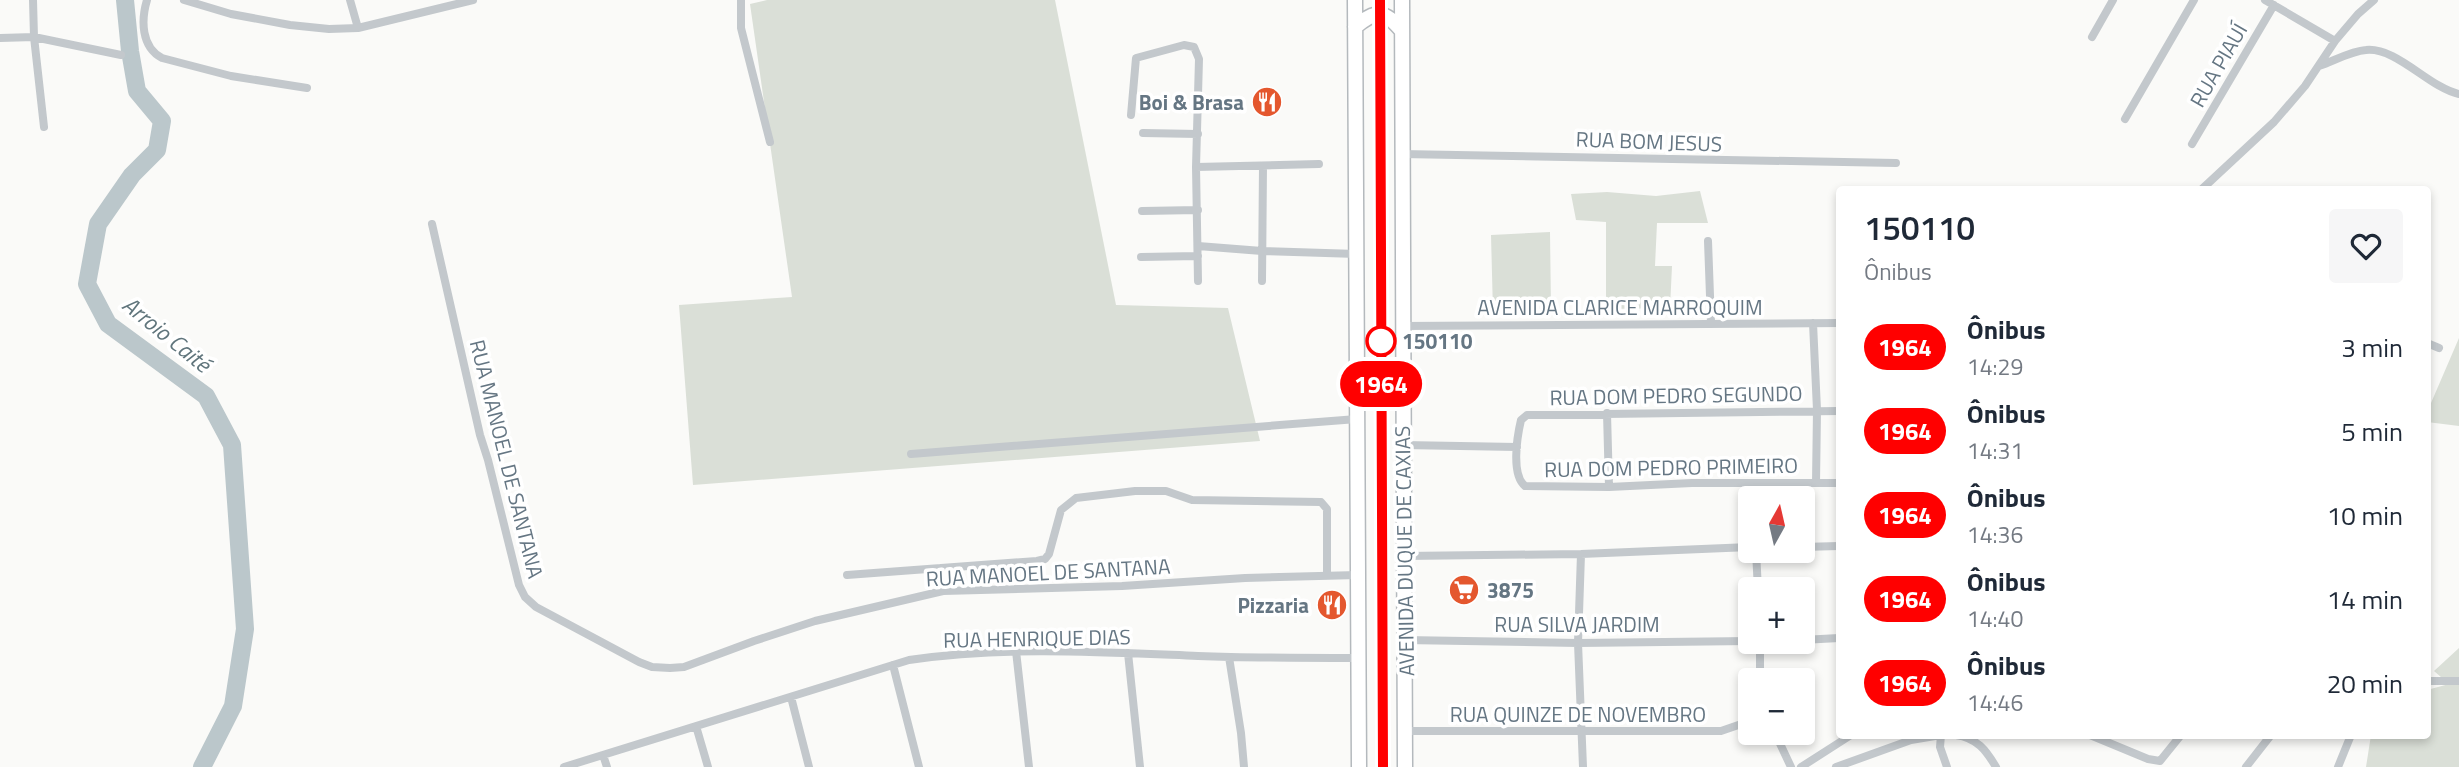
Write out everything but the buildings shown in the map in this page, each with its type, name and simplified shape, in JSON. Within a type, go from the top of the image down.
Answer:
[{"type":"highway","points":[[1355,0],[1359,767]]},
{"type":"highway","name":"AVENIDA DUQUE DE CAXIAS","points":[[1402,0],[1405,767]]},
{"type":"highway","points":[[1355,27],[1370,16],[1380,13],[1387,16],[1402,31]]},
{"type":"street","points":[[33,0],[34,37],[44,127]]},
{"type":"street","points":[[147,0],[143,16],[145,32],[153,52],[162,58],[231,76],[307,88]]},
{"type":"street","points":[[184,0],[231,14],[329,29],[358,28],[453,2],[473,0]]},
{"type":"street","points":[[350,0],[358,28]]},
{"type":"street","points":[[741,0],[741,28],[770,142]]},
{"type":"street","points":[[2092,37],[2113,0]]},
{"type":"street","points":[[2125,119],[2194,0]]},
{"type":"street","points":[[2205,186],[2274,122],[2319,66],[2334,41],[2374,0]]},
{"type":"street","points":[[2269,2],[2334,41]]},
{"type":"street","name":"RUA PIAUÍ","points":[[2192,144],[2269,2]]},
{"type":"street","points":[[0,38],[34,37],[121,55]]},
{"type":"street","points":[[1131,115],[1136,58],[1189,45],[1197,51],[1198,281]]},
{"type":"street","points":[[2319,66],[2358,51],[2376,50],[2388,54],[2444,89],[2459,94]]},
{"type":"street","points":[[1143,133],[1198,134]]},
{"type":"street","name":"RUA BOM JESUS","points":[[1401,154],[1896,163]]},
{"type":"street","points":[[1196,167],[1319,164]]},
{"type":"street","points":[[1262,281],[1263,166]]},
{"type":"street","points":[[1142,211],[1198,210]]},
{"type":"street","name":"RUA MANOEL DE SANTANA","points":[[432,224],[480,435],[519,585],[525,597],[536,607],[652,667],[684,667],[754,640],[815,621],[943,591],[1358,575]]},
{"type":"street","points":[[1708,241],[1711,323]]},
{"type":"street","points":[[1198,246],[1357,254]]},
{"type":"street","points":[[1141,257],[1198,256]]},
{"type":"street","points":[[1813,323],[1817,410],[1816,483]]},
{"type":"street","name":"AVENIDA CLARICE MARROQUIM","points":[[1402,326],[1836,323]]},
{"type":"street","points":[[2431,345],[2439,348]]},
{"type":"street","name":"RUA DOM PEDRO SEGUNDO","points":[[1520,425],[1527,415],[1836,411]]},
{"type":"street","points":[[1607,413],[1609,487]]},
{"type":"street","points":[[911,454],[1356,419]]},
{"type":"street","name":"RUA DOM PEDRO PRIMEIRO","points":[[1520,425],[1517,447],[1518,476],[1525,486],[1836,484]]},
{"type":"street","points":[[1403,445],[1517,447]]},
{"type":"street","points":[[847,575],[1045,559],[1049,554],[1061,510],[1072,499],[1135,491],[1166,491],[1192,500],[1321,502],[1327,509],[1327,575]]},
{"type":"street","points":[[1404,556],[1581,554],[1738,547]]},
{"type":"street","points":[[1815,547],[1836,547]]},
{"type":"street","points":[[1581,554],[1577,643],[1583,767]]},
{"type":"street","points":[[941,568],[943,591]]},
{"type":"street","points":[[1815,639],[1836,638]]},
{"type":"street","name":"RUA SILVA JARDIM","points":[[1404,640],[1577,643],[1738,641]]},
{"type":"street","name":"RUA HENRIQUE DIAS","points":[[564,767],[909,660],[963,652],[1076,650],[1228,657],[1358,658]]},
{"type":"street","points":[[1016,651],[1029,767]]},
{"type":"street","points":[[1128,653],[1140,767]]},
{"type":"street","points":[[1228,657],[1244,767]]},
{"type":"street","points":[[893,665],[919,767]]},
{"type":"street","points":[[2431,681],[2459,681]]},
{"type":"street","points":[[791,697],[809,767]]},
{"type":"street","name":"RUA QUINZE DE NOVEMBRO","points":[[1405,731],[1721,731],[1738,725]]},
{"type":"street","points":[[696,726],[708,767]]},
{"type":"street","points":[[1803,767],[1845,739]]},
{"type":"street","points":[[1836,767],[1917,739]]},
{"type":"street","points":[[1941,739],[1940,747],[1947,767]]},
{"type":"street","points":[[1973,739],[1996,767]]},
{"type":"street","points":[[2100,739],[2148,759],[2160,761],[2178,739]]},
{"type":"street","points":[[2246,767],[2268,739]]},
{"type":"street","points":[[2338,767],[2349,739]]},
{"type":"street","points":[[1781,745],[1791,767]]},
{"type":"street","points":[[603,755],[607,767]]},
{"type":"shaded area","points":[[767,0],[1055,0],[1116,305],[1228,308],[1260,441],[693,485],[679,305],[792,297],[750,4]]},
{"type":"shaded area","points":[[1700,191],[1708,223],[1657,223],[1655,266],[1672,266],[1670,308],[1606,309],[1606,222],[1576,220],[1571,194],[1607,192],[1656,196]]},
{"type":"shaded area","points":[[1550,232],[1551,309],[1493,312],[1491,235]]},
{"type":"shaded area","points":[[2459,338],[2459,426],[2431,422],[2431,403]]},
{"type":"shaded area","points":[[2459,648],[2459,767],[2366,767],[2370,739],[2431,739],[2431,689],[2449,684],[2434,671]]},
{"type":"waterway","name":"Arroio Caité","points":[[125,0],[137,91],[162,121],[157,150],[132,175],[98,224],[87,284],[108,324],[206,396],[232,445],[245,629],[233,706],[202,767]]},
{"type":"bus line","name":"1964","points":[[1380,0],[1383,767]]},
{"type":"place","name":"Boi & Brasa","points":[[1267,102]]},
{"type":"place","name":"150110","points":[[1381,341]]},
{"type":"place","name":"3875","points":[[1464,590]]},
{"type":"place","name":"Pizzaria","points":[[1332,605]]}]
